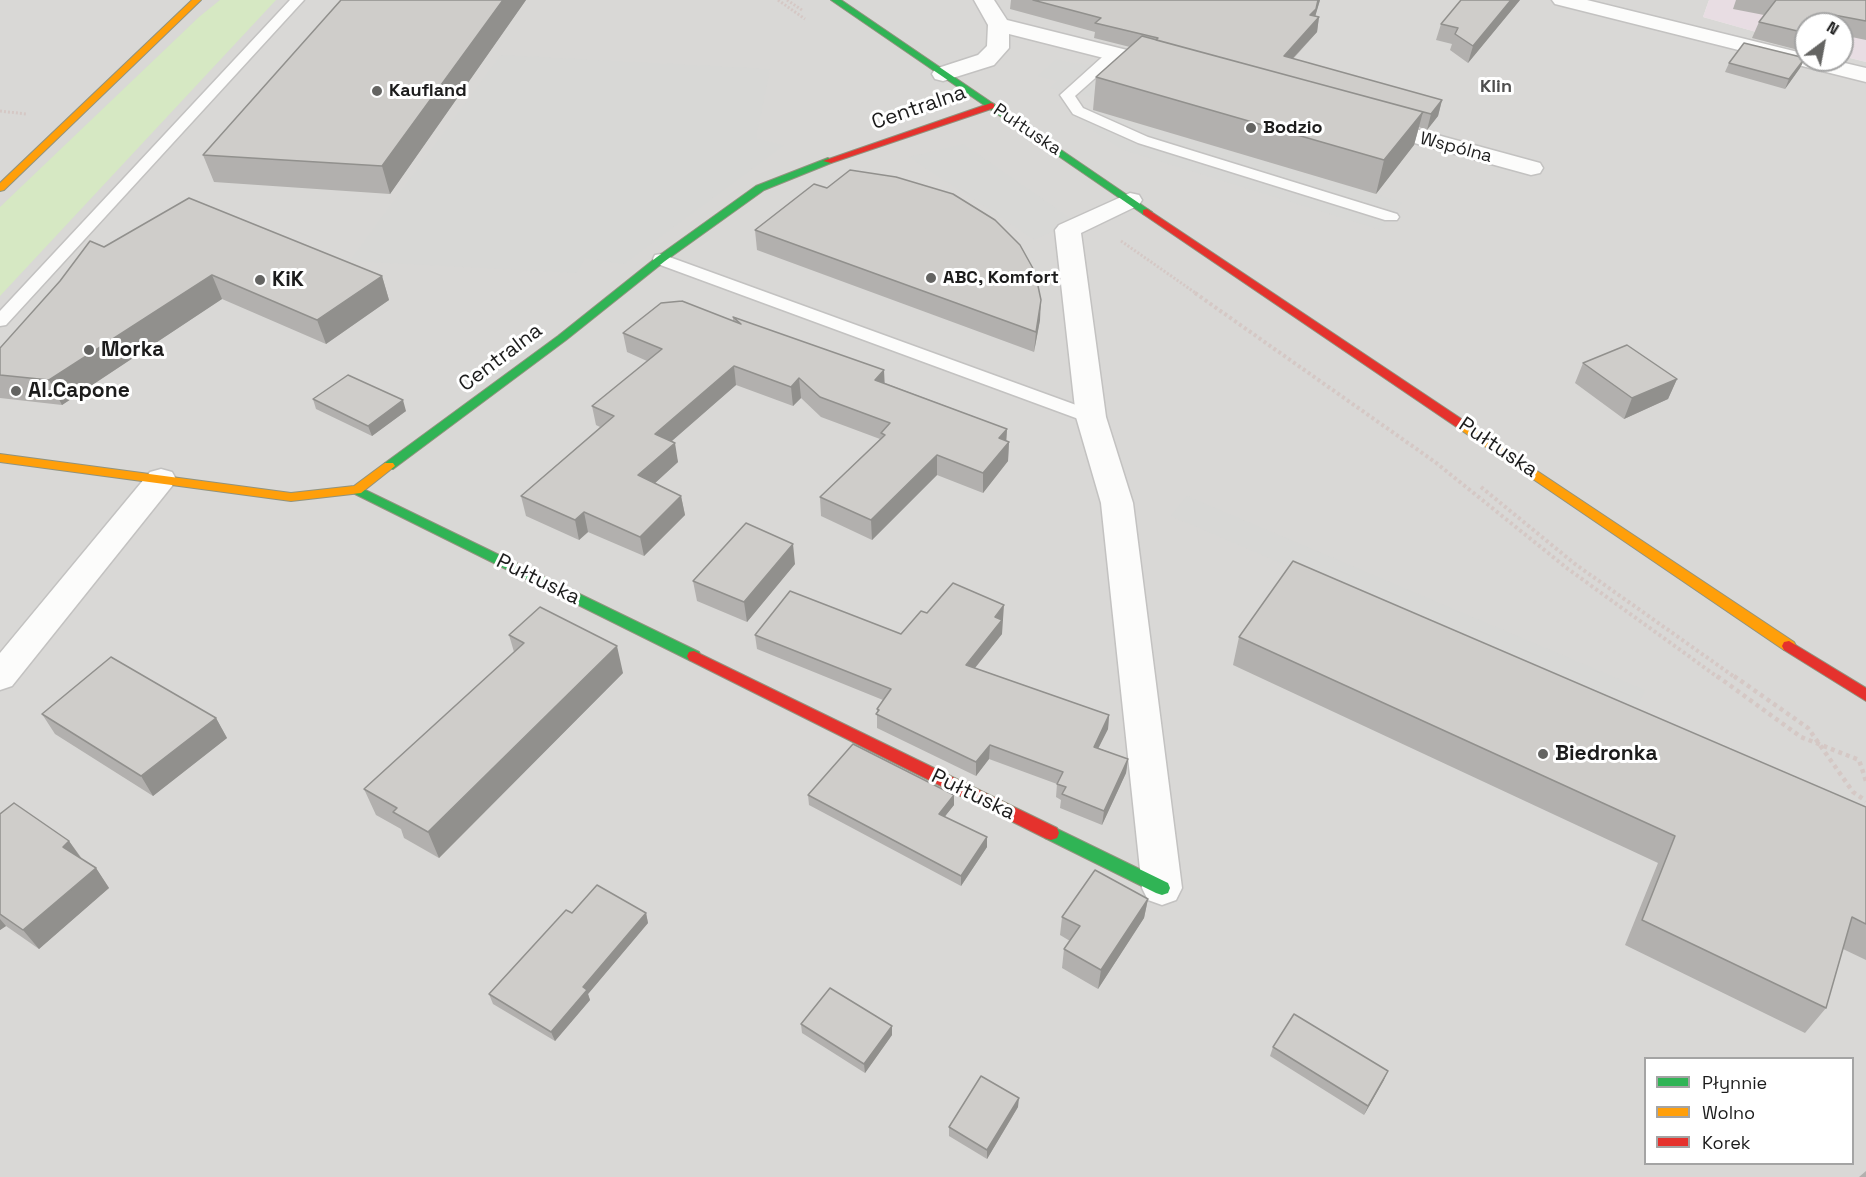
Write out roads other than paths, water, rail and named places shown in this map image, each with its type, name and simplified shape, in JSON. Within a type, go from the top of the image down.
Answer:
[{"type":"street","points":[[0,188],[193,5],[205,0]]},
{"type":"street","name":"Pułtuska","points":[[834,0],[1777,639],[1866,695]]},
{"type":"street","points":[[943,74],[986,60],[998,48],[999,25],[984,0]]},
{"type":"street","points":[[1562,0],[1866,75]]},
{"type":"street","points":[[999,25],[1184,72]]},
{"type":"street","name":"Centralna","points":[[357,490],[562,338],[661,259],[760,188],[800,171],[991,106]]},
{"type":"street","name":"Wspólna","points":[[1358,120],[1531,168]]},
{"type":"street","name":"Pułtuska","points":[[1130,200],[1068,230],[1091,417],[1118,503],[1162,888]]},
{"type":"street","points":[[0,458],[291,497],[357,490]]},
{"type":"street","points":[[0,677],[161,479]]},
{"type":"street","name":"Pułtuska","points":[[357,490],[1162,888]]},
{"type":"lane","points":[[0,321],[297,0]]},
{"type":"lane","points":[[1115,53],[1066,94],[1078,111],[1143,140],[1391,217]]},
{"type":"lane","points":[[661,259],[1091,417]]},
{"type":"place","name":"Kaufland","points":[[377,91]]},
{"type":"place","name":"Bodzio","points":[[1251,128]]},
{"type":"place","name":"ABC, Komfort","points":[[931,278]]},
{"type":"place","name":"KiK","points":[[260,280]]},
{"type":"place","name":"Morka","points":[[89,350]]},
{"type":"place","name":"Al.Capone","points":[[16,391]]},
{"type":"place","name":"Biedronka","points":[[1543,754]]},
{"type":"district","name":"Klin","points":[[1496,87]]}]
